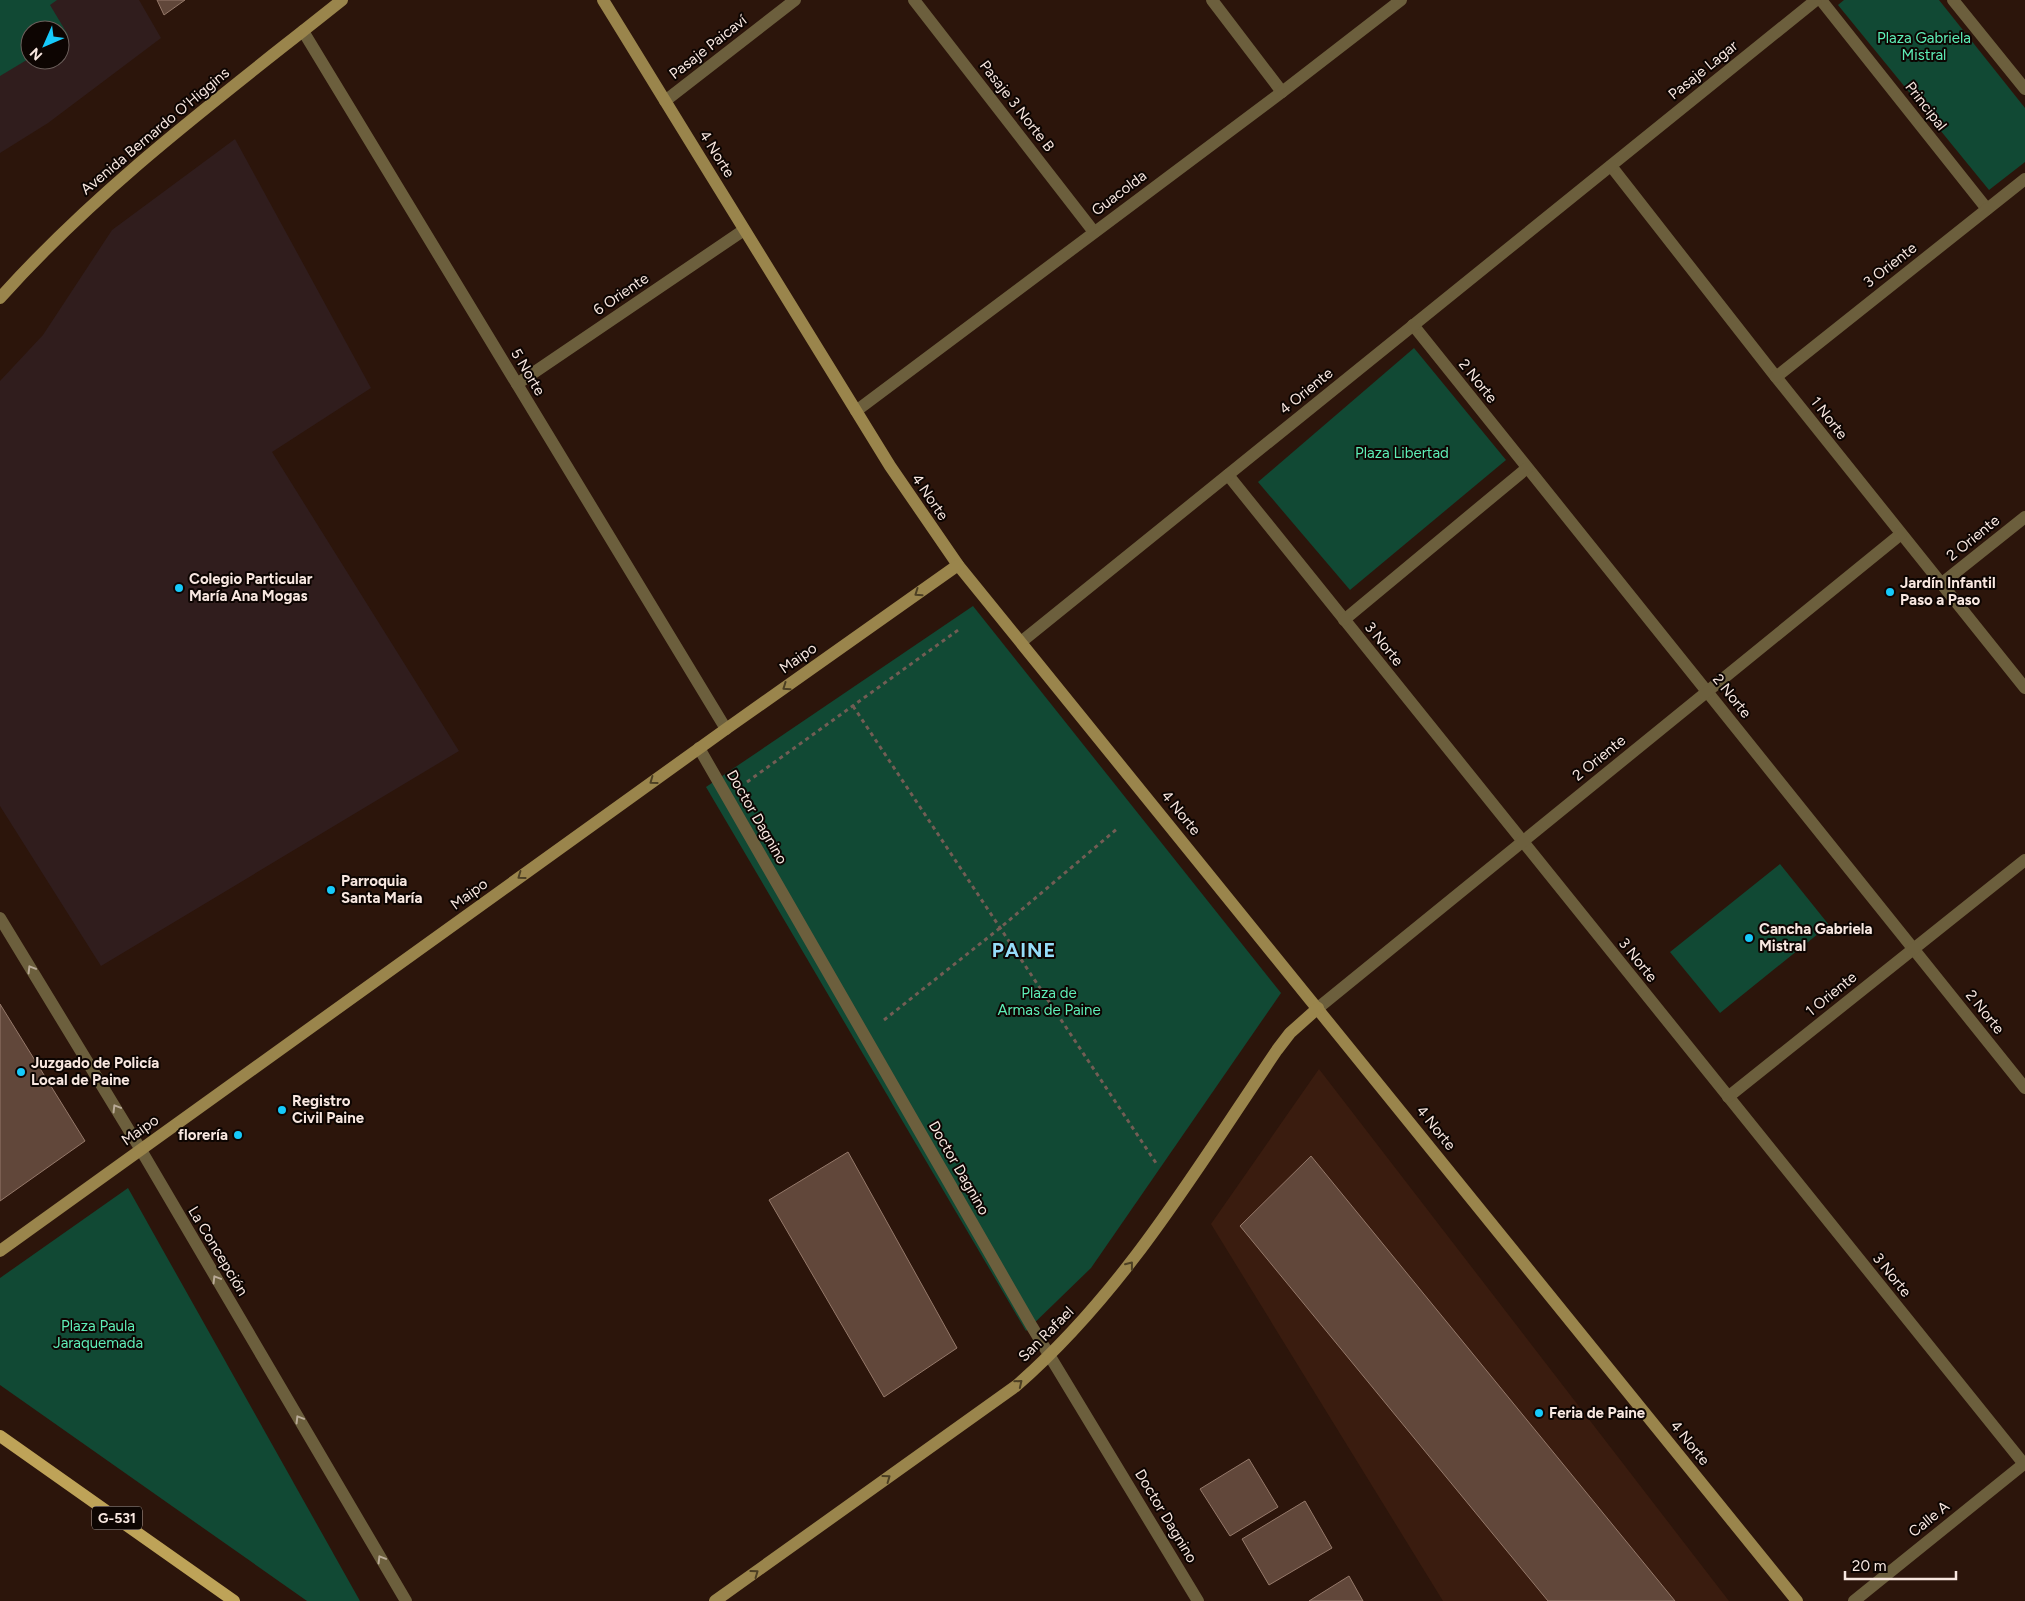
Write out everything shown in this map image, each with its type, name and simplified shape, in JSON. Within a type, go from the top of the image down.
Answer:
[{"type":"main road","name":"G-531","points":[[0,1436],[234,1601]]},
{"type":"street","name":"Avenida Bernardo O'Higgins","points":[[0,298],[51,243],[145,157],[342,0]]},
{"type":"street","name":"4 Norte","points":[[603,0],[856,411],[927,522],[958,565],[1798,1601]]},
{"type":"street","name":"Pasaje Paicaví","points":[[665,102],[795,0]]},
{"type":"street","name":"Pasaje 3 Norte B","points":[[914,0],[1094,232]]},
{"type":"street","points":[[1212,0],[1282,92]]},
{"type":"street","name":"Guacolda","points":[[856,411],[1282,92],[1401,0]]},
{"type":"street","name":"Pasaje Lagar","points":[[1611,166],[1816,0]]},
{"type":"street","name":"Principal","points":[[1821,0],[1987,209]]},
{"type":"street","points":[[1953,0],[2025,89]]},
{"type":"street","name":"5 Norte","points":[[303,31],[726,729]]},
{"type":"street","name":"4 Oriente","points":[[1021,642],[1611,166]]},
{"type":"street","name":"1 Norte","points":[[1611,166],[1776,377],[2025,688]]},
{"type":"street","name":"3 Oriente","points":[[1776,377],[2025,179]]},
{"type":"street","name":"6 Oriente","points":[[517,384],[744,230]]},
{"type":"street","name":"2 Norte","points":[[1413,326],[2025,1088]]},
{"type":"street","points":[[1344,620],[1527,468]]},
{"type":"street","name":"3 Norte","points":[[1228,475],[2024,1464]]},
{"type":"street","name":"2 Oriente","points":[[1941,584],[2025,517]]},
{"type":"street","name":"2 Oriente","points":[[1318,1008],[1901,534]]},
{"type":"street","name":"Maipo","points":[[0,1251],[699,748],[958,565]]},
{"type":"street","name":"Doctor Dagnino","points":[[699,748],[1050,1357],[1198,1601]]},
{"type":"street","name":"1 Oriente","points":[[1728,1097],[2025,860]]},
{"type":"street","name":"La Concepción","points":[[0,918],[141,1150],[406,1601]]},
{"type":"street","name":"San Rafael","points":[[715,1601],[1016,1386],[1050,1357],[1080,1326],[1140,1252],[1277,1050],[1290,1034],[1318,1008]]},
{"type":"street","name":"Calle A","points":[[1854,1601],[2024,1464]]},
{"type":"path","points":[[726,796],[962,628]]},
{"type":"path","points":[[853,706],[1156,1163]]},
{"type":"path","points":[[864,1035],[1000,928],[1118,828]]},
{"type":"shaded area","points":[[0,0],[139,0],[161,38],[48,123],[0,153]]},
{"type":"shaded area","name":"Colegio Particular María Ana Mogas","points":[[235,139],[371,388],[272,452],[459,751],[101,966],[0,806],[0,381],[43,335],[112,230]]},
{"type":"shaded area","points":[[1319,1069],[1729,1601],[1443,1601],[1211,1224]]},
{"type":"green space","points":[[0,0],[57,0],[50,5],[59,20],[20,20],[20,64],[0,76]]},
{"type":"green space","name":"Plaza Gabriela Mistral","points":[[1844,0],[1939,0],[2025,108],[2025,162],[1989,190],[1838,5]]},
{"type":"green space","name":"Plaza Libertad","points":[[1414,348],[1506,460],[1350,590],[1258,482]]},
{"type":"green space","name":"Plaza de Armas de Paine","points":[[973,606],[1281,993],[1091,1268],[1026,1331],[706,787]]},
{"type":"green space","name":"Cancha Gabriela Mistral","points":[[1780,864],[1829,925],[1720,1013],[1670,952]]},
{"type":"green space","name":"Plaza Paula Jaraquemada","points":[[128,1188],[360,1601],[307,1601],[0,1385],[0,1278]]},
{"type":"building","points":[[157,0],[185,0],[164,15]]},
{"type":"building","name":"Juzgado de Policía Local de Paine","points":[[0,1004],[85,1141],[0,1201]]},
{"type":"building","points":[[848,1152],[957,1348],[884,1397],[769,1200]]},
{"type":"building","points":[[1311,1156],[1675,1601],[1548,1601],[1240,1226]]},
{"type":"building","points":[[1249,1459],[1278,1507],[1230,1536],[1200,1489]]},
{"type":"building","points":[[1305,1501],[1332,1548],[1269,1585],[1242,1539]]},
{"type":"building","points":[[1349,1576],[1363,1601],[1309,1601]]},
{"type":"place","name":"Colegio Particular María Ana Mogas","points":[[179,588]]},
{"type":"place","name":"Jardín Infantil Paso a Paso","points":[[1890,592]]},
{"type":"place","name":"Parroquia Santa María","points":[[331,890]]},
{"type":"place","name":"Cancha Gabriela Mistral","points":[[1749,938]]},
{"type":"place","name":"Juzgado de Policía Local de Paine","points":[[21,1072]]},
{"type":"place","name":"Registro Civil Paine","points":[[282,1110]]},
{"type":"place","name":"florería","points":[[238,1135]]},
{"type":"place","name":"Feria de Paine","points":[[1539,1413]]},
{"type":"district","name":"PAINE","points":[[1024,950]]}]
